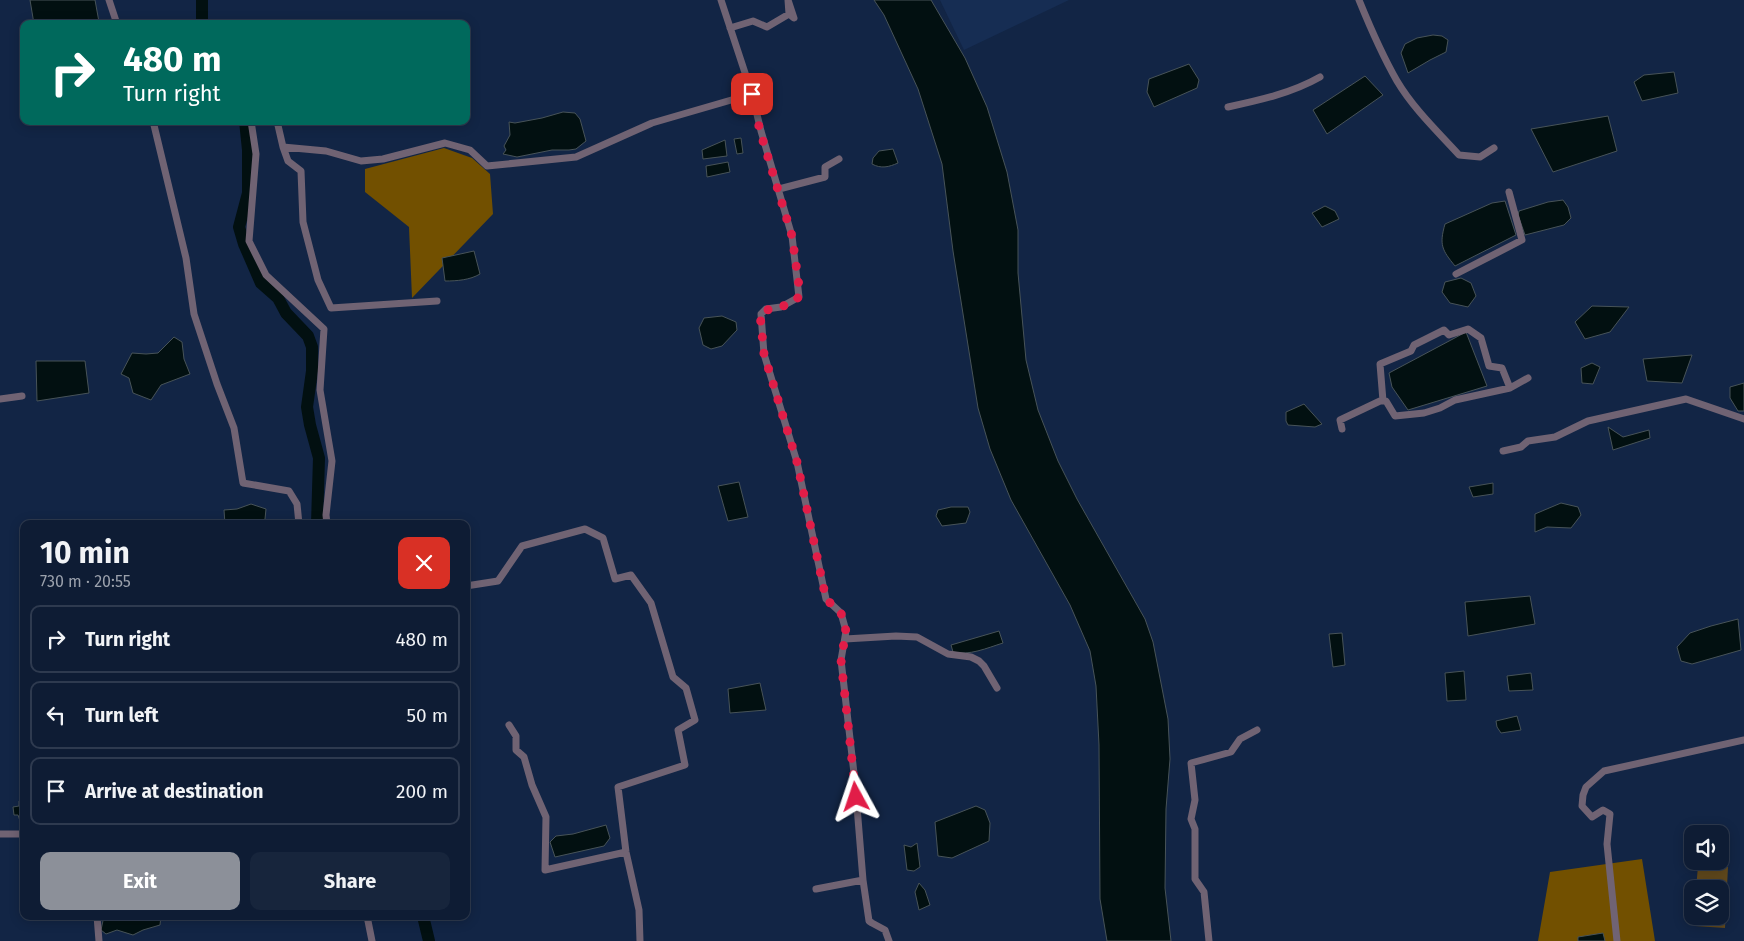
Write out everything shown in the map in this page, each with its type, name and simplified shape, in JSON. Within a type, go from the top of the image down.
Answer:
[{"type":"street","points":[[109,0],[116,20]]},
{"type":"street","points":[[721,0],[752,94],[760,131],[792,236],[800,293],[796,300],[781,307],[766,309],[760,314],[764,354],[797,462],[826,599],[842,615],[846,631],[841,660],[855,782],[863,880],[869,920],[872,924],[886,930],[889,941]]},
{"type":"street","points":[[1359,0],[1368,23],[1397,81],[1423,117],[1459,155],[1480,157],[1494,148]]},
{"type":"street","points":[[730,28],[753,21],[767,27],[789,14]]},
{"type":"street","points":[[1228,107],[1262,100],[1309,84],[1320,77]]},
{"type":"street","points":[[283,147],[326,151],[361,161],[383,159],[445,143],[470,150],[487,166],[576,157],[652,123],[752,94]]},
{"type":"street","points":[[154,125],[186,258],[194,314],[234,428],[243,482],[289,491],[297,504],[299,520]]},
{"type":"street","points":[[252,125],[256,154],[248,241],[266,275],[324,329],[320,390],[332,461],[327,520]]},
{"type":"street","points":[[278,125],[288,161],[301,171],[303,222],[318,280],[331,308],[438,301]]},
{"type":"street","points":[[779,189],[825,177],[824,167],[839,159]]},
{"type":"street","points":[[1456,274],[1522,240],[1509,192]]},
{"type":"street","points":[[1383,401],[1380,364],[1411,351],[1414,345],[1444,330],[1449,335],[1468,329],[1481,338],[1490,366],[1502,368],[1510,388]]},
{"type":"street","points":[[1342,429],[1340,420],[1380,401],[1386,401],[1395,416],[1424,413],[1440,408],[1455,400],[1510,388],[1528,378]]},
{"type":"street","points":[[0,399],[22,396]]},
{"type":"street","points":[[1503,451],[1521,447],[1528,441],[1555,437],[1588,421],[1686,399],[1744,419]]},
{"type":"street","points":[[470,585],[498,581],[522,546],[585,529],[604,538],[615,579],[631,575],[651,603],[673,677],[686,688],[695,720],[678,730],[685,765],[618,787],[626,852],[639,910],[640,941]]},
{"type":"street","points":[[845,639],[896,636],[917,637],[948,654],[971,657],[979,661],[997,688]]},
{"type":"street","points":[[510,725],[516,736],[516,750],[524,757],[532,785],[546,818],[545,870],[626,852]]},
{"type":"street","points":[[1209,941],[1204,892],[1195,878],[1195,829],[1191,819],[1195,800],[1191,763],[1231,752],[1240,739],[1257,730]]},
{"type":"street","points":[[1617,941],[1607,844],[1610,814],[1603,810],[1592,817],[1582,806],[1586,787],[1604,771],[1744,740]]},
{"type":"street","points":[[0,834],[20,834]]},
{"type":"street","points":[[816,889],[863,880]]},
{"type":"street","points":[[96,920],[99,941]]},
{"type":"street","points":[[368,920],[372,941]]},
{"type":"shaded area","points":[[30,0],[95,0],[99,20],[33,20]]},
{"type":"shaded area","points":[[874,0],[931,0],[965,58],[987,107],[1007,172],[1018,230],[1018,273],[1026,360],[1038,410],[1058,461],[1077,499],[1145,619],[1153,642],[1168,719],[1170,759],[1166,809],[1165,888],[1171,941],[1107,941],[1100,899],[1099,745],[1096,686],[1090,651],[1070,605],[1011,500],[990,449],[978,408],[953,251],[942,164],[918,89],[884,15]]},
{"type":"shaded area","points":[[940,0],[1069,0],[964,50]]},
{"type":"shaded area","points":[[1433,35],[1442,36],[1448,40],[1446,52],[1408,73],[1401,53],[1405,44],[1417,38]]},
{"type":"shaded area","points":[[1189,64],[1199,80],[1197,88],[1154,107],[1147,92],[1149,79]]},
{"type":"shaded area","points":[[1674,72],[1678,93],[1642,101],[1634,82],[1644,75]]},
{"type":"shaded area","points":[[1365,76],[1383,95],[1327,134],[1313,110]]},
{"type":"shaded area","points":[[563,112],[575,113],[580,119],[586,141],[576,149],[552,150],[517,157],[503,154],[506,150],[504,146],[510,135],[509,122],[515,123],[542,118]]},
{"type":"shaded area","points":[[1608,116],[1617,151],[1553,172],[1531,129]]},
{"type":"shaded area","points":[[741,138],[743,153],[737,154],[734,139]]},
{"type":"shaded area","points":[[725,140],[727,156],[703,159],[702,150]]},
{"type":"shaded area","points":[[444,148],[472,158],[490,174],[493,214],[412,298],[409,227],[365,192],[365,169]]},
{"type":"shaded area","points":[[893,149],[898,163],[885,167],[872,164],[873,158],[879,151]]},
{"type":"shaded area","points":[[728,162],[730,172],[707,177],[706,166]]},
{"type":"shaded area","points":[[1563,200],[1568,207],[1571,218],[1564,225],[1525,235],[1518,215],[1519,211],[1548,202]]},
{"type":"shaded area","points":[[1505,201],[1516,235],[1455,266],[1443,247],[1442,237],[1445,224],[1492,203]]},
{"type":"shaded area","points":[[1325,206],[1335,211],[1339,219],[1322,227],[1312,213]]},
{"type":"shaded area","points":[[474,251],[480,274],[463,280],[445,281],[442,258]]},
{"type":"shaded area","points":[[1461,278],[1471,283],[1476,296],[1468,307],[1450,303],[1442,292],[1445,282]]},
{"type":"shaded area","points":[[1592,306],[1629,307],[1610,332],[1585,339],[1575,322]]},
{"type":"shaded area","points":[[722,316],[736,322],[737,330],[722,346],[711,349],[703,345],[699,328],[704,318]]},
{"type":"shaded area","points":[[1466,332],[1487,386],[1408,410],[1392,387],[1389,373]]},
{"type":"shaded area","points":[[174,337],[182,342],[184,359],[190,374],[161,385],[151,400],[133,393],[129,378],[121,374],[132,353],[158,353]]},
{"type":"shaded area","points":[[1692,355],[1682,383],[1647,381],[1643,359]]},
{"type":"shaded area","points":[[36,361],[85,361],[89,393],[37,401]]},
{"type":"shaded area","points":[[1592,363],[1600,367],[1593,384],[1582,383],[1581,368]]},
{"type":"shaded area","points":[[1744,383],[1744,411],[1738,411],[1730,398],[1730,387]]},
{"type":"shaded area","points":[[1304,404],[1322,424],[1315,427],[1288,425],[1286,412]]},
{"type":"shaded area","points":[[1608,427],[1623,437],[1649,430],[1650,438],[1613,450]]},
{"type":"shaded area","points":[[739,482],[748,517],[728,521],[718,486]]},
{"type":"shaded area","points":[[1493,483],[1493,494],[1473,497],[1469,487]]},
{"type":"shaded area","points":[[1561,503],[1578,507],[1581,515],[1571,528],[1547,527],[1535,532],[1535,514]]},
{"type":"shaded area","points":[[251,504],[266,509],[265,519],[225,520],[224,510],[237,509]]},
{"type":"shaded area","points":[[951,507],[968,507],[970,512],[966,523],[942,526],[936,516],[938,510]]},
{"type":"shaded area","points":[[1530,596],[1535,624],[1468,636],[1465,602]]},
{"type":"shaded area","points":[[1738,619],[1741,650],[1692,664],[1681,661],[1677,647],[1690,633]]},
{"type":"shaded area","points":[[999,631],[1003,643],[972,652],[953,652],[951,645]]},
{"type":"shaded area","points":[[1342,633],[1345,665],[1333,667],[1329,634]]},
{"type":"shaded area","points":[[1464,671],[1466,700],[1447,701],[1445,673]]},
{"type":"shaded area","points":[[1531,673],[1533,690],[1509,691],[1507,676]]},
{"type":"shaded area","points":[[760,683],[766,710],[730,713],[728,689]]},
{"type":"shaded area","points":[[1517,716],[1521,730],[1501,733],[1496,721]]},
{"type":"shaded area","points":[[19,801],[20,821],[18,815],[14,815],[13,807],[19,806]]},
{"type":"shaded area","points":[[976,806],[985,810],[990,823],[989,841],[952,858],[938,856],[935,822]]},
{"type":"shaded area","points":[[606,825],[610,838],[604,846],[555,857],[550,842],[556,836],[573,834]]},
{"type":"shaded area","points":[[917,843],[920,867],[914,871],[907,870],[904,845],[911,847]]},
{"type":"shaded area","points":[[1642,859],[1655,941],[1538,941],[1550,872]]},
{"type":"shaded area","points":[[1698,870],[1728,870],[1727,880],[1697,880]]},
{"type":"shaded area","points":[[919,883],[925,890],[930,905],[919,910],[915,892]]},
{"type":"shaded area","points":[[103,920],[161,920],[160,925],[133,935],[117,930],[106,934],[101,930]]},
{"type":"shaded area","points":[[1695,925],[1725,925],[1725,928]]},
{"type":"shaded area","points":[[1603,933],[1605,941],[1578,941],[1578,937]]},
{"type":"waterway","points":[[202,0],[202,20]]},
{"type":"waterway","points":[[245,125],[248,150],[248,193],[239,227],[244,244],[261,283],[278,298],[286,313],[308,336],[312,347],[312,371],[307,407],[319,458],[317,520]]},
{"type":"waterway","points":[[424,920],[429,941]]},
{"type":"route","points":[[752,94],[760,131],[792,236],[800,293],[796,300],[781,307],[766,309],[760,314],[764,354],[797,462],[826,599],[841,613],[846,631],[841,660],[856,797]]}]
